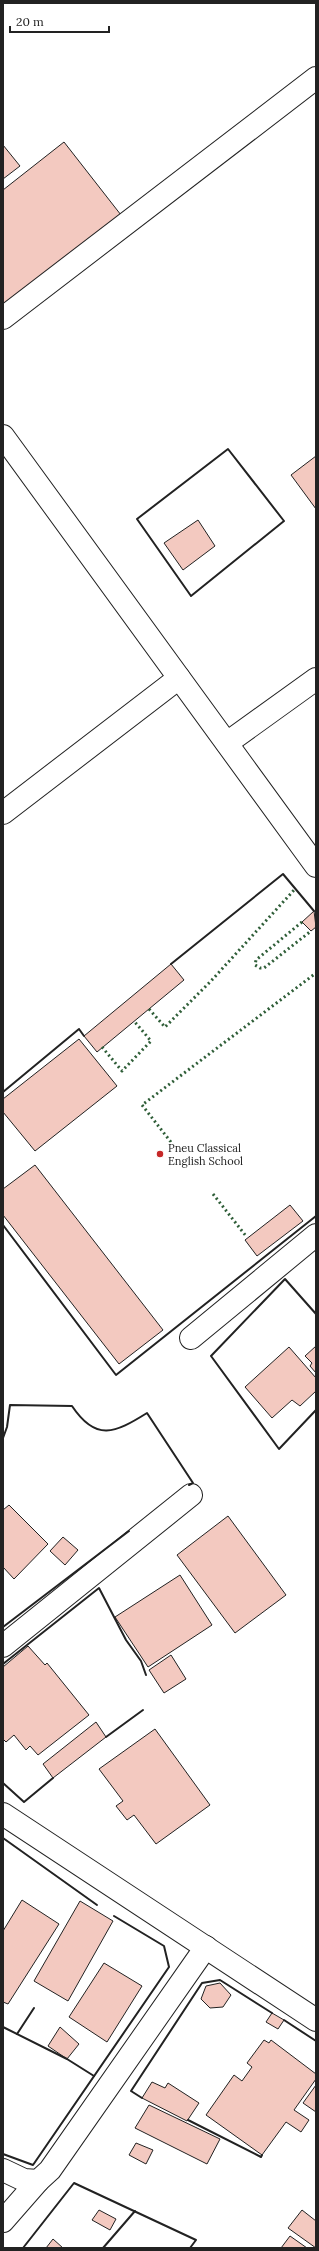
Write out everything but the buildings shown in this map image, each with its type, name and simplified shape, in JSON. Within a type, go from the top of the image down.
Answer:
[{"type":"street","points":[[3,318],[316,78]]},
{"type":"street","points":[[3,436],[316,866]]},
{"type":"street","points":[[3,813],[179,678]]},
{"type":"street","points":[[227,743],[316,679]]},
{"type":"street","points":[[191,1338],[316,1235]]},
{"type":"street","points":[[3,1646],[191,1494]]},
{"type":"street","points":[[3,1814],[316,2020]]},
{"type":"street","points":[[3,2221],[38,2181],[50,2170],[206,1947]]},
{"type":"street","points":[[3,2170],[24,2180],[38,2181]]},
{"type":"hedge","points":[[149,1009],[165,1027],[211,981],[295,889]]},
{"type":"hedge","points":[[302,922],[256,960],[255,965],[260,968],[264,968],[311,931]]},
{"type":"hedge","points":[[174,1146],[142,1105],[316,973]]},
{"type":"hedge","points":[[102,1047],[122,1071],[151,1041],[134,1021]]},
{"type":"hedge","points":[[213,1194],[246,1236]]},
{"type":"wall","points":[[228,449],[284,521],[191,596],[137,519],[228,449]]},
{"type":"wall","points":[[171,964],[283,874],[314,911]]},
{"type":"wall","points":[[3,1092],[79,1029],[84,1036]]},
{"type":"wall","points":[[3,1225],[116,1375],[316,1216]]},
{"type":"wall","points":[[316,1314],[285,1279],[211,1356],[279,1449],[316,1410]]},
{"type":"wall","points":[[3,1438],[7,1427],[10,1405],[72,1406],[89,1425],[98,1429],[106,1430],[116,1429],[147,1413],[193,1483],[189,1485]]},
{"type":"wall","points":[[3,1627],[129,1531]]},
{"type":"wall","points":[[3,1664],[99,1588],[126,1640],[141,1661],[146,1675]]},
{"type":"wall","points":[[106,1737],[143,1710]]},
{"type":"wall","points":[[3,1783],[24,1802],[53,1778]]},
{"type":"wall","points":[[3,1838],[97,1905]]},
{"type":"wall","points":[[3,2154],[33,2165],[169,1967],[164,1946],[114,1916]]},
{"type":"wall","points":[[142,2098],[131,2091],[202,1983],[220,1980],[272,2013]]},
{"type":"wall","points":[[17,2034],[34,2008]]},
{"type":"wall","points":[[284,2020],[316,2041]]},
{"type":"wall","points":[[3,2027],[67,2059],[94,2076]]},
{"type":"wall","points":[[188,2120],[261,2157],[262,2155]]},
{"type":"wall","points":[[23,2248],[74,2183],[196,2240],[190,2248]]},
{"type":"wall","points":[[103,2248],[135,2211]]},
{"type":"place","name":"Pneu Classical English School","points":[[160,1154]]}]
